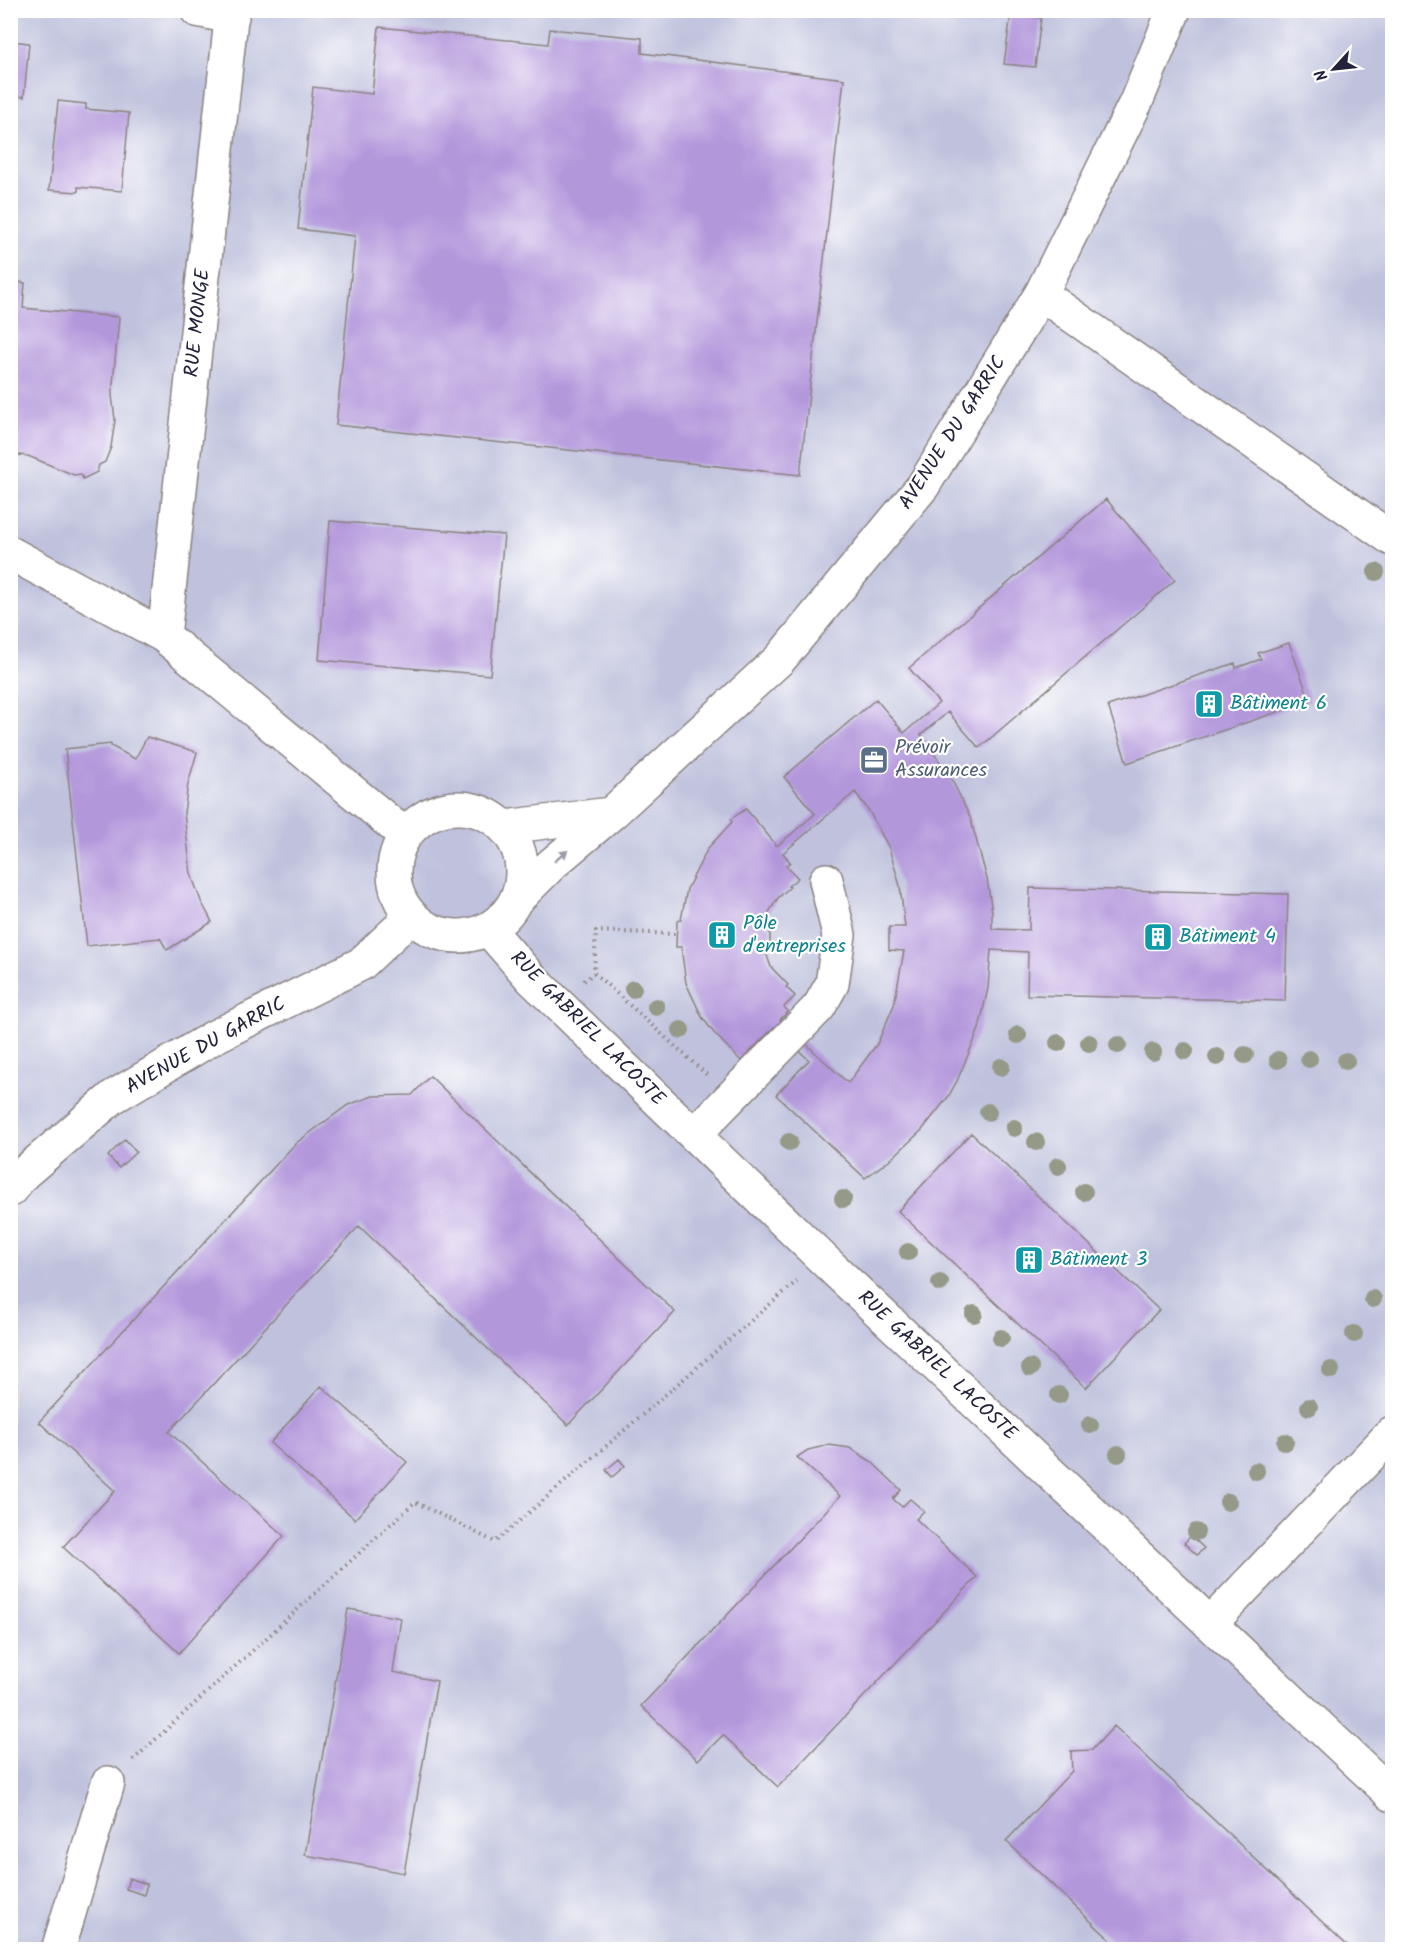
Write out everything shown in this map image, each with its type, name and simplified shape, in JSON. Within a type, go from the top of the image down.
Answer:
[{"type":"street","points":[[197,10],[232,14]]},
{"type":"street","name":"AVENUE DU GARRIC","points":[[519,897],[552,864],[611,814],[780,659],[923,486],[1041,294],[1136,102],[1174,10]]},
{"type":"street","name":"RUE MONGE","points":[[164,636],[232,14]]},
{"type":"street","points":[[1041,294],[1392,538]]},
{"type":"street","points":[[10,553],[164,636],[405,835]]},
{"type":"street","points":[[453,808],[481,812],[506,827],[520,852],[523,874],[519,897],[507,916],[489,930],[462,937],[434,933],[411,917],[399,898],[394,877],[396,855],[405,835],[426,816],[453,808]]},
{"type":"street","points":[[506,827],[611,814]]},
{"type":"street","points":[[694,1135],[819,1007],[832,984],[839,935],[826,880]]},
{"type":"street","name":"AVENUE DU GARRIC","points":[[10,1190],[23,1174],[113,1097],[213,1037],[362,964],[411,917]]},
{"type":"street","name":"RUE GABRIEL LACOSTE","points":[[489,930],[531,978],[823,1259],[1392,1795]]},
{"type":"street","points":[[1210,1624],[1392,1433]]},
{"type":"street","points":[[58,1950],[108,1783]]},
{"type":"path","points":[[594,973],[596,931],[676,933]]},
{"type":"path","points":[[594,973],[731,1097]]},
{"type":"path","points":[[553,999],[569,983],[582,982],[594,973]]},
{"type":"path","points":[[108,1783],[415,1502],[495,1542],[823,1259]]},
{"type":"shaded area","points":[[11,11],[1392,11],[1392,1949],[11,1949]]},
{"type":"building","points":[[1011,14],[1041,18],[1035,67],[1004,64]]},
{"type":"building","points":[[379,27],[548,44],[550,29],[642,38],[642,53],[844,79],[800,475],[336,425],[355,236],[298,229],[313,87],[372,94]]},
{"type":"building","points":[[10,41],[29,43],[24,97],[10,95]]},
{"type":"building","points":[[58,101],[86,104],[86,109],[129,113],[122,191],[78,187],[78,192],[49,190]]},
{"type":"building","points":[[10,281],[25,283],[23,308],[119,317],[112,395],[115,420],[111,447],[105,462],[99,465],[97,472],[83,479],[81,474],[74,475],[28,456],[10,454]]},
{"type":"building","points":[[1106,499],[1175,580],[979,748],[948,712],[921,735],[950,776],[970,817],[987,879],[992,929],[1029,930],[1030,888],[1288,894],[1285,1001],[1027,995],[1028,952],[991,950],[988,988],[979,1029],[957,1081],[948,1097],[922,1130],[892,1158],[865,1178],[776,1095],[809,1060],[774,1027],[741,1061],[702,1017],[686,983],[681,947],[676,947],[677,921],[681,920],[687,889],[708,848],[732,822],[731,819],[746,809],[777,846],[815,814],[784,777],[876,699],[904,733],[939,703],[909,668]],"holes":[[[855,792],[869,811],[889,848],[900,886],[905,927],[889,927],[889,950],[904,951],[894,1005],[877,1044],[848,1083],[780,1020],[788,1011],[784,1007],[795,996],[771,967],[764,947],[770,947],[770,926],[765,925],[769,912],[778,898],[798,878],[786,866],[790,862],[783,853]]]},
{"type":"building","points":[[330,521],[504,535],[490,675],[319,660]]},
{"type":"building","name":"Bâtiment 6","points":[[1289,643],[1310,701],[1127,763],[1108,706],[1235,663],[1236,668],[1261,659],[1258,653]]},
{"type":"building","points":[[147,737],[197,752],[188,784],[184,813],[191,874],[212,922],[167,950],[160,938],[87,946],[65,749],[111,744],[135,759]]},
{"type":"building","points":[[430,1076],[675,1312],[568,1425],[359,1226],[169,1432],[284,1536],[179,1653],[63,1547],[115,1491],[39,1422],[296,1143],[348,1105],[373,1096],[412,1095]]},
{"type":"building","name":"Bâtiment 3","points":[[971,1133],[1159,1310],[1086,1388],[898,1211]]},
{"type":"building","points":[[125,1139],[136,1152],[119,1168],[108,1156]]},
{"type":"building","points":[[321,1386],[407,1462],[355,1519],[270,1443]]},
{"type":"building","points":[[829,1445],[850,1448],[872,1462],[901,1490],[893,1499],[902,1507],[910,1499],[924,1511],[916,1519],[977,1577],[778,1787],[723,1735],[698,1760],[641,1706],[840,1496],[797,1457],[808,1450]]},
{"type":"building","points":[[619,1459],[625,1466],[612,1477],[606,1470]]},
{"type":"building","points":[[1191,1536],[1204,1548],[1197,1555],[1184,1543]]},
{"type":"building","points":[[348,1609],[401,1618],[393,1672],[437,1681],[404,1873],[305,1855]]},
{"type":"building","points":[[1114,1726],[1352,1950],[1121,1950],[1006,1841],[1072,1771],[1071,1751],[1092,1750]]},
{"type":"building","points":[[129,1878],[147,1884],[144,1895],[126,1889]]},
{"type":"place","name":"Bâtiment 6","points":[[1209,704]]},
{"type":"place","name":"Prévoir Assurances","points":[[874,760]]},
{"type":"place","name":"Pôle d'entreprises","points":[[722,935]]},
{"type":"place","name":"Bâtiment 4","points":[[1158,937]]},
{"type":"place","name":"Bâtiment 3","points":[[1029,1260]]}]
